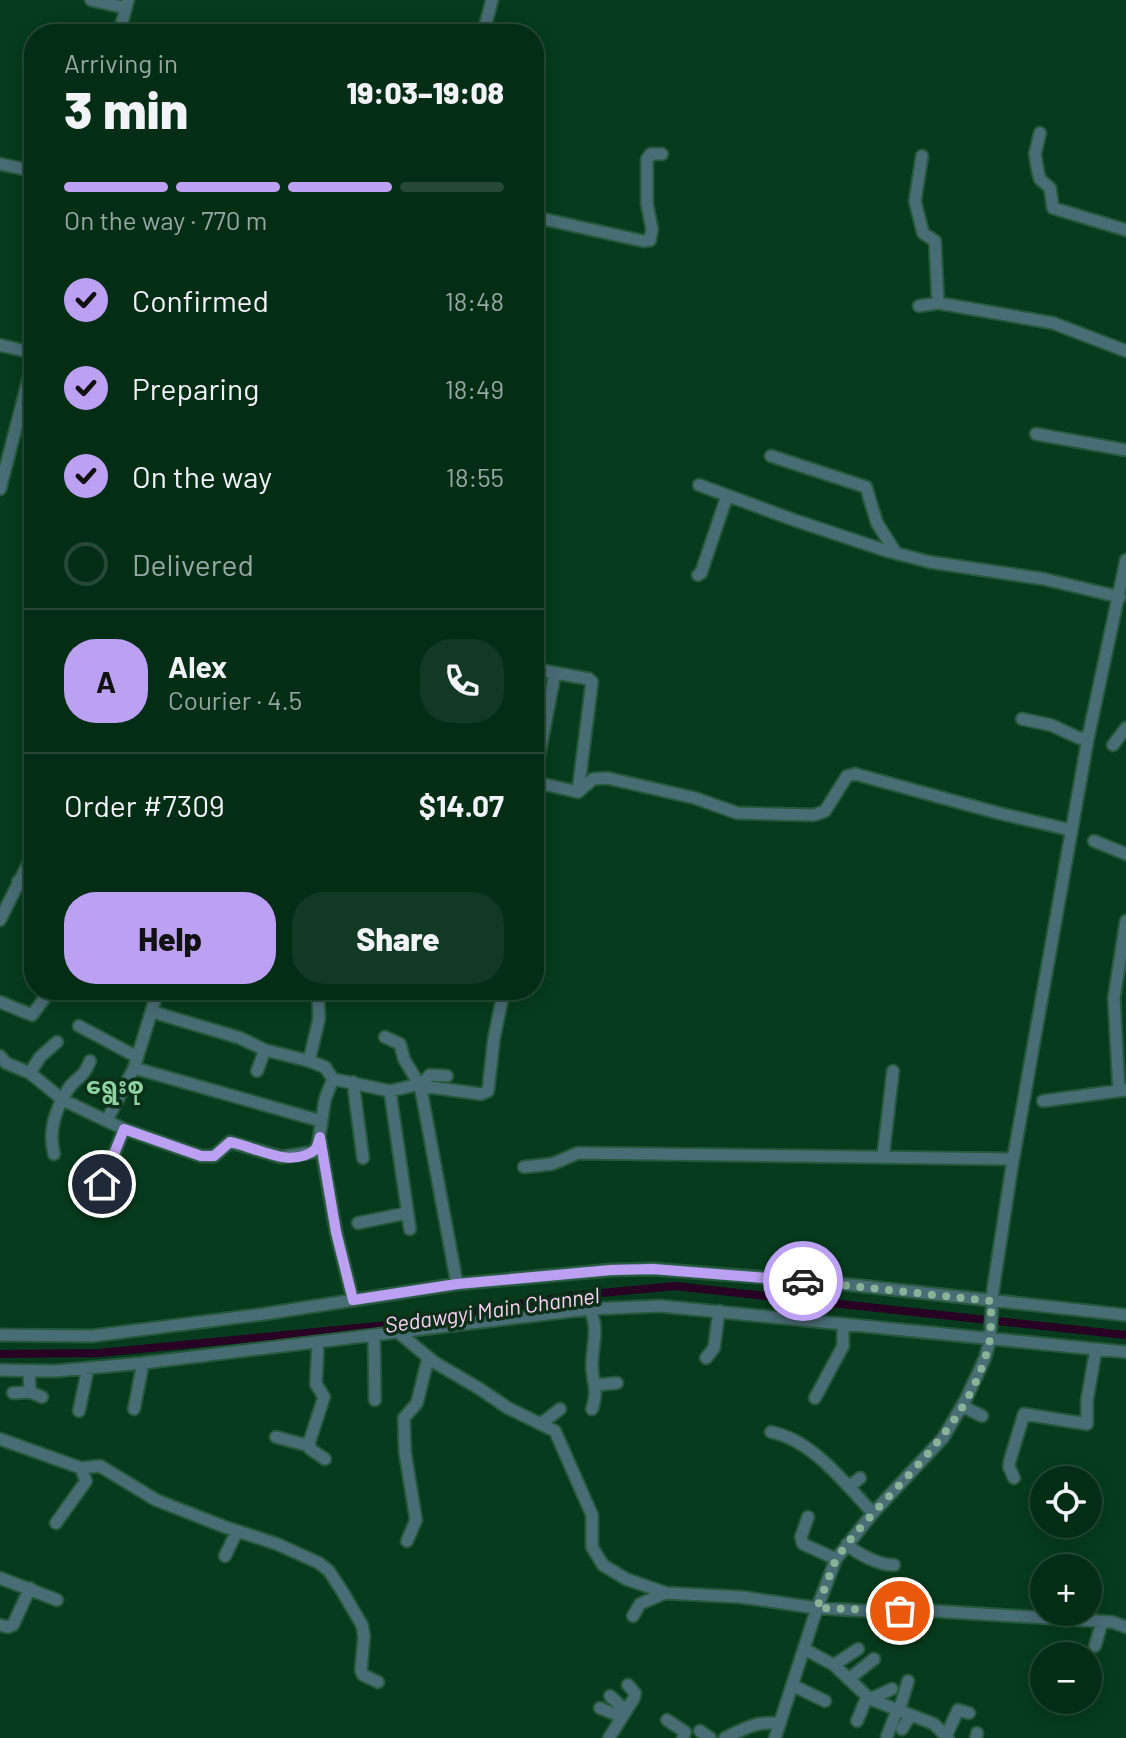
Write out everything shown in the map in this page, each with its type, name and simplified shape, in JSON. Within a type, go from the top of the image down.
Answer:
[{"type":"street","points":[[91,0],[127,4],[122,24]]},
{"type":"street","points":[[486,24],[492,0]]},
{"type":"street","points":[[1040,133],[1035,154],[1038,172],[1040,179],[1050,188],[1053,208],[1126,230]]},
{"type":"street","points":[[544,219],[650,240],[652,229],[647,204],[647,159],[651,154],[662,154]]},
{"type":"street","points":[[922,156],[916,209],[923,233],[935,241],[938,303]]},
{"type":"street","points":[[0,164],[24,169]]},
{"type":"street","points":[[919,306],[938,303],[1053,323],[1126,351]]},
{"type":"street","points":[[0,345],[24,353]]},
{"type":"street","points":[[0,489],[24,395]]},
{"type":"street","points":[[1036,434],[1126,450]]},
{"type":"street","points":[[771,456],[866,487],[877,523],[896,553]]},
{"type":"street","points":[[699,485],[896,553],[984,572],[1044,579],[1120,597]]},
{"type":"street","points":[[698,575],[727,496]]},
{"type":"street","points":[[775,1738],[786,1720],[817,1608],[836,1559],[873,1513],[943,1438],[978,1374],[989,1335],[1013,1159],[1071,830],[1126,560]]},
{"type":"street","points":[[544,671],[592,682],[578,792]]},
{"type":"street","points":[[544,730],[555,673]]},
{"type":"street","points":[[1022,719],[1051,725],[1079,738],[1088,738]]},
{"type":"street","points":[[1113,745],[1126,728]]},
{"type":"street","points":[[578,792],[593,779],[607,778],[695,798],[737,813],[814,815],[825,811],[847,776],[855,774],[1071,830]]},
{"type":"street","points":[[544,784],[578,792]]},
{"type":"street","points":[[1094,841],[1126,854]]},
{"type":"street","points":[[0,920],[24,871]]},
{"type":"street","points":[[18,881],[24,884]]},
{"type":"street","points":[[1043,1101],[1122,1090],[1114,998],[1126,921]]},
{"type":"street","points":[[0,1002],[32,1015],[43,1000]]},
{"type":"street","points":[[107,1120],[135,1062],[156,1000]]},
{"type":"street","points":[[309,1061],[319,1019],[318,1000]]},
{"type":"street","points":[[153,1012],[240,1038],[265,1050],[309,1061],[325,1067],[333,1079],[390,1091],[420,1085],[481,1094],[488,1091],[502,1000]]},
{"type":"street","points":[[79,1026],[135,1062],[321,1121]]},
{"type":"street","points":[[385,1037],[400,1044],[404,1059],[420,1085],[457,1284]]},
{"type":"street","points":[[30,1073],[36,1061],[57,1042]]},
{"type":"street","points":[[257,1071],[265,1050]]},
{"type":"street","points":[[0,1056],[6,1063],[30,1073],[63,1100],[124,1129],[201,1156],[214,1156],[230,1142],[281,1157],[304,1156],[316,1149],[320,1137]]},
{"type":"street","points":[[54,1154],[51,1128],[67,1089],[84,1076],[90,1061]]},
{"type":"street","points":[[883,1157],[893,1071]]},
{"type":"street","points":[[420,1085],[430,1075],[447,1076]]},
{"type":"street","points":[[333,1079],[321,1121],[320,1137],[336,1232],[353,1300]]},
{"type":"street","points":[[353,1082],[363,1158]]},
{"type":"street","points":[[390,1091],[410,1229]]},
{"type":"street","points":[[112,1196],[105,1193],[102,1184],[124,1129]]},
{"type":"street","points":[[524,1167],[552,1164],[578,1153],[1013,1159]]},
{"type":"street","points":[[358,1223],[407,1213]]},
{"type":"street","points":[[0,1335],[92,1336],[250,1316],[457,1284],[653,1269],[834,1283],[992,1304],[1126,1315]]},
{"type":"street","points":[[0,1370],[29,1371],[143,1363],[589,1309],[660,1306],[989,1335],[1126,1352]]},
{"type":"street","points":[[589,1309],[595,1330],[592,1360],[596,1385],[592,1409]]},
{"type":"street","points":[[706,1358],[714,1348],[719,1311]]},
{"type":"street","points":[[815,1398],[843,1346],[843,1324]]},
{"type":"street","points":[[399,1333],[428,1358],[508,1408],[555,1431],[562,1452],[589,1504],[592,1547],[603,1565],[626,1579],[666,1593],[741,1597],[817,1608],[1030,1617]]},
{"type":"street","points":[[374,1336],[375,1400]]},
{"type":"street","points":[[310,1446],[324,1397],[316,1384],[318,1343]]},
{"type":"street","points":[[1014,1478],[1009,1467],[1024,1414],[1087,1424],[1087,1400],[1096,1349]]},
{"type":"street","points":[[407,1541],[416,1520],[405,1452],[404,1418],[417,1403],[428,1358]]},
{"type":"street","points":[[134,1409],[143,1363]]},
{"type":"street","points":[[79,1411],[88,1368]]},
{"type":"street","points":[[29,1371],[30,1392]]},
{"type":"street","points":[[596,1385],[617,1383]]},
{"type":"street","points":[[13,1393],[30,1392],[42,1397]]},
{"type":"street","points":[[962,1406],[982,1416]]},
{"type":"street","points":[[542,1423],[560,1409]]},
{"type":"street","points":[[771,1432],[781,1434],[811,1452],[873,1513]]},
{"type":"street","points":[[276,1437],[310,1446],[325,1459]]},
{"type":"street","points":[[0,1439],[81,1468],[100,1466],[156,1500],[297,1552],[327,1570],[363,1629],[363,1675],[378,1682]]},
{"type":"street","points":[[56,1523],[86,1481],[81,1468]]},
{"type":"street","points":[[849,1487],[860,1478]]},
{"type":"street","points":[[808,1517],[801,1537],[803,1544],[836,1559]]},
{"type":"street","points":[[225,1556],[237,1531]]},
{"type":"street","points":[[847,1544],[887,1565],[894,1565]]},
{"type":"street","points":[[0,1578],[57,1600]]},
{"type":"street","points":[[0,1625],[13,1625],[30,1588]]},
{"type":"street","points":[[633,1616],[640,1604],[666,1593]]},
{"type":"street","points":[[1102,1622],[1126,1627]]},
{"type":"street","points":[[834,1665],[844,1655],[858,1649]]},
{"type":"street","points":[[806,1650],[834,1665],[868,1698],[934,1724],[947,1737],[958,1710],[969,1713]]},
{"type":"street","points":[[850,1678],[874,1659]]},
{"type":"street","points":[[902,1729],[908,1681]]},
{"type":"street","points":[[609,1738],[635,1693],[628,1685]]},
{"type":"street","points":[[794,1686],[825,1701]]},
{"type":"street","points":[[857,1721],[868,1698],[892,1689]]},
{"type":"street","points":[[610,1696],[624,1714]]},
{"type":"street","points":[[600,1708],[624,1714]]},
{"type":"street","points":[[887,1736],[902,1713]]},
{"type":"street","points":[[667,1720],[682,1728],[685,1732],[683,1738]]},
{"type":"street","points":[[731,1736],[755,1724],[786,1720]]},
{"type":"waterway","name":"Sedawgyi Main Channel","points":[[0,1354],[99,1353],[398,1324],[570,1296],[675,1286],[1126,1335]]},
{"type":"way so far","points":[[803,1281],[992,1301],[990,1340],[985,1358],[952,1425],[847,1544],[836,1559],[817,1608],[900,1611]]},
{"type":"district","name":"ရွေးစု","points":[[115,1086]]},
{"type":"route","points":[[102,1184],[124,1129],[201,1156],[214,1156],[230,1142],[281,1157],[304,1156],[316,1149],[320,1137],[336,1232],[353,1300],[457,1284],[611,1270],[653,1269],[803,1281]]}]
